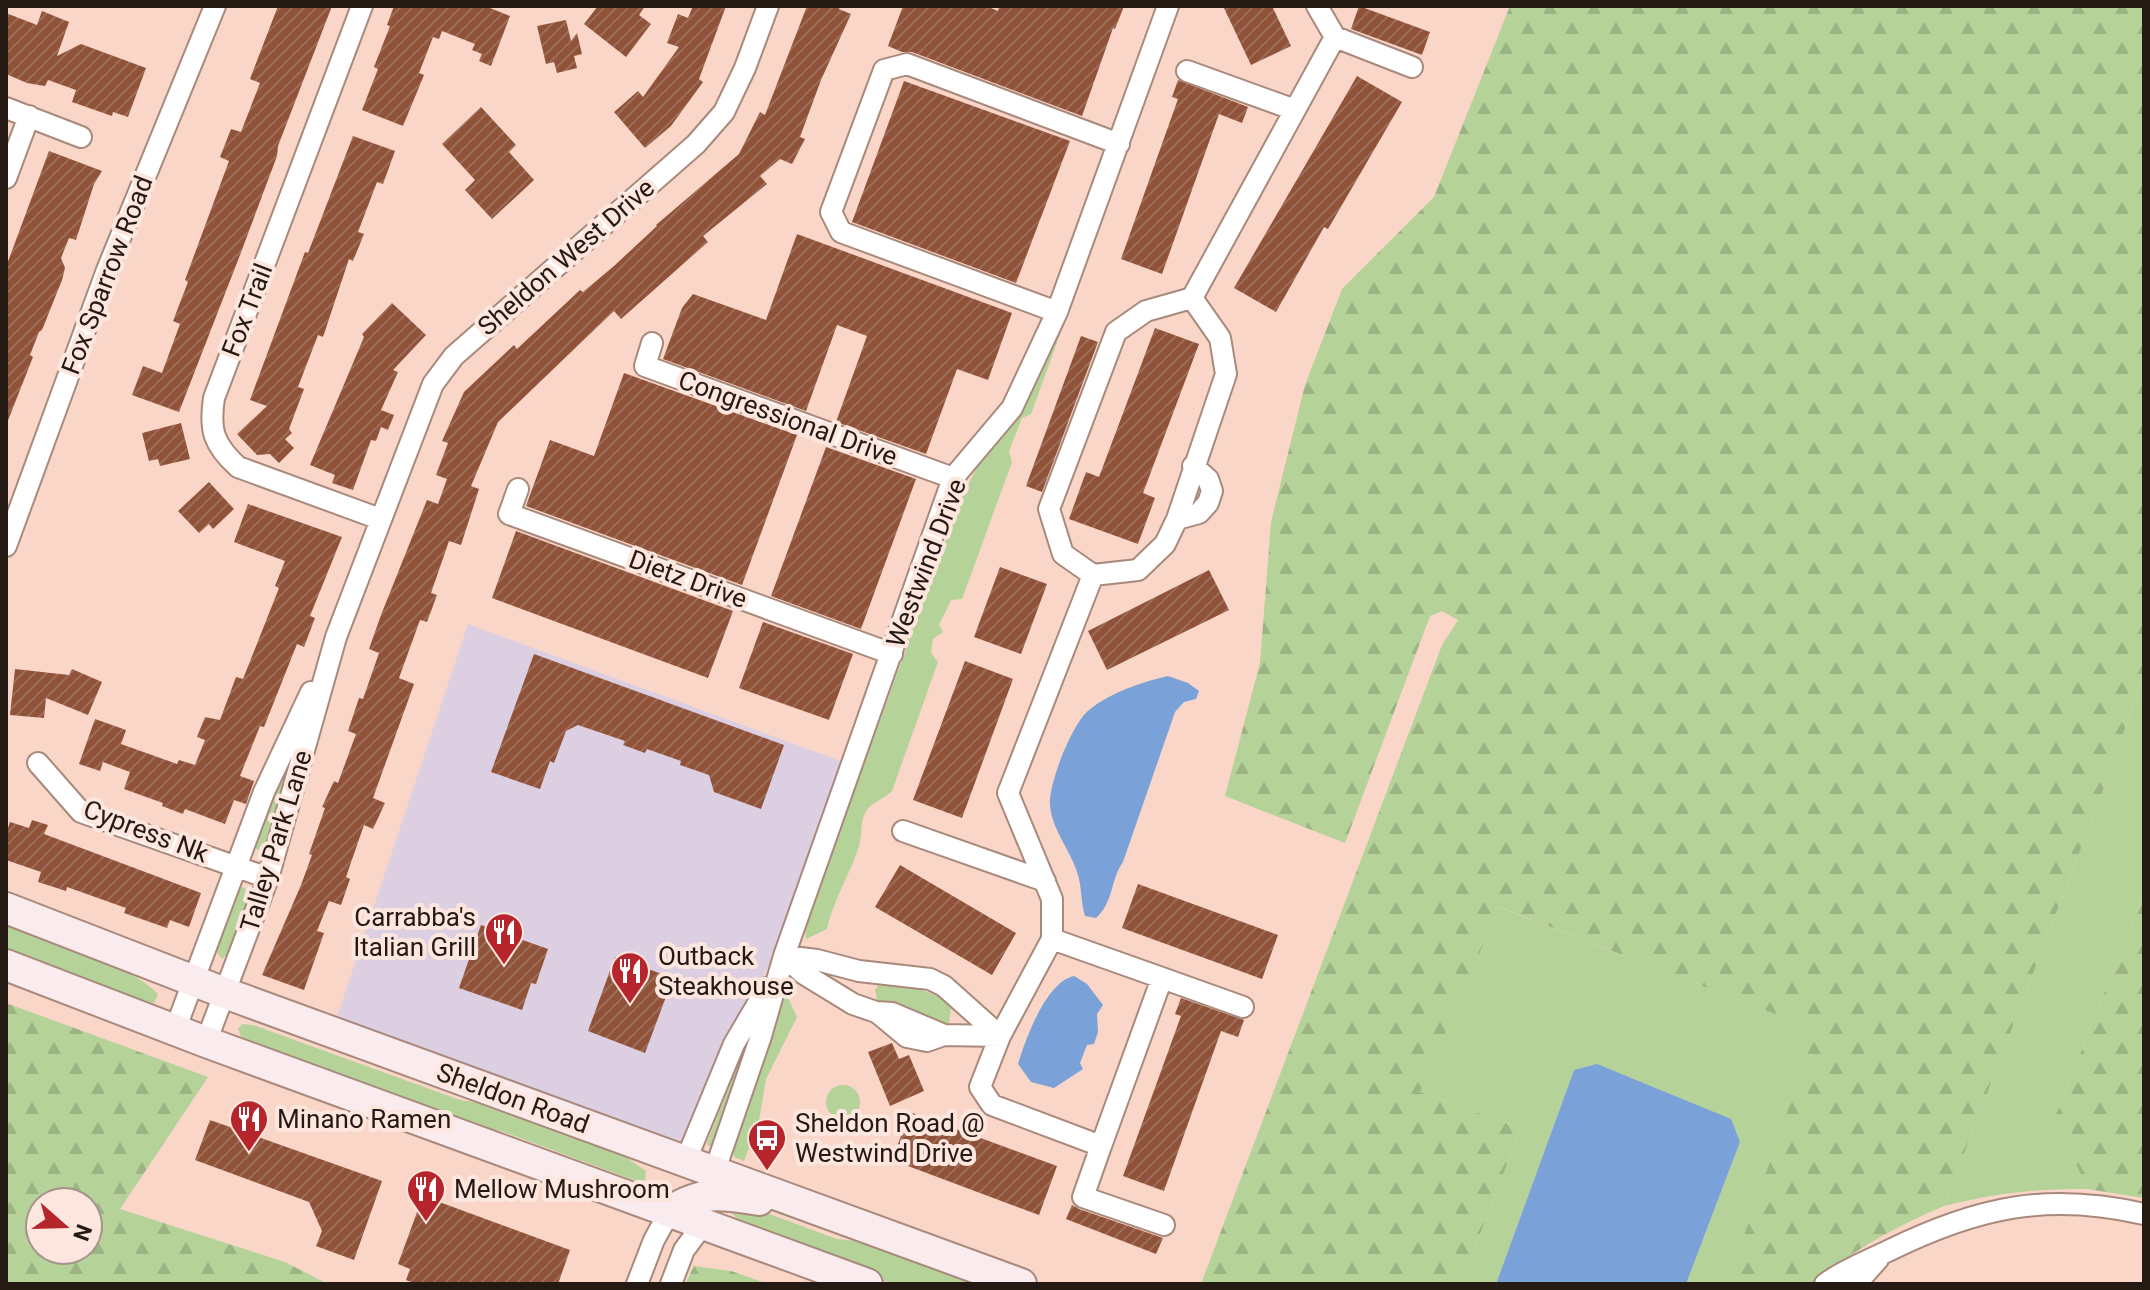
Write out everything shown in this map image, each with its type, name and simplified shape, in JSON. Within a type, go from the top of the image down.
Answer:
[{"type":"main road","name":"Sheldon Road","points":[[6,908],[225,993],[1021,1284]]},
{"type":"main road","name":"Sheldon Road","points":[[6,965],[206,1042],[867,1284]]},
{"type":"main road","points":[[605,1187],[671,1191],[700,1181],[715,1170]]},
{"type":"main road","points":[[670,1211],[712,1194],[812,1208]]},
{"type":"street","name":"Fox Sparrow Road","points":[[6,546],[107,270],[215,6]]},
{"type":"street","name":"Fox Trail","points":[[362,6],[214,398],[210,422],[221,450],[238,467],[380,519]]},
{"type":"street","name":"Sheldon West Drive","points":[[380,519],[433,384],[454,356],[696,144],[724,112],[745,68],[768,6]]},
{"type":"street","name":"Westwind Drive","points":[[715,1170],[761,1036],[784,956],[953,478],[1012,408],[1057,312],[1168,6]]},
{"type":"street","points":[[1317,6],[1335,37],[1412,67]]},
{"type":"street","points":[[1192,298],[1220,338],[1226,374],[1177,519],[1165,544],[1138,570],[1093,575],[1063,554],[1049,509],[1116,332],[1146,311],[1192,298],[1335,37]]},
{"type":"street","points":[[1057,312],[841,232],[831,212],[884,70],[907,64],[1119,144]]},
{"type":"street","points":[[1187,71],[1295,110]]},
{"type":"street","points":[[6,108],[81,137]]},
{"type":"street","points":[[6,178],[29,116]]},
{"type":"street","name":"Congressional Drive","points":[[652,343],[645,366],[953,478]]},
{"type":"street","name":"Dietz Drive","points":[[518,489],[509,514],[892,654]]},
{"type":"street","name":"Talley Park Lane","points":[[175,1030],[264,792],[336,637],[380,519]]},
{"type":"street","points":[[1093,575],[1008,793],[1052,899],[1052,939],[1000,1036],[980,1087],[992,1105],[1101,1146]]},
{"type":"street","name":"Talley Park Lane","points":[[206,1042],[268,878],[336,637]]},
{"type":"street","name":"Cypress Nk","points":[[38,763],[81,812],[268,878]]},
{"type":"street","points":[[903,831],[1045,881]]},
{"type":"street","points":[[1052,939],[1243,1007]]},
{"type":"street","name":"Westwind Drive","points":[[686,1160],[734,1044],[784,956]]},
{"type":"street","points":[[784,956],[817,960],[859,971],[930,979],[944,986],[1000,1036]]},
{"type":"street","points":[[784,956],[804,974],[853,1004],[876,1012],[907,1037],[927,1041],[948,1035],[1000,1036]]},
{"type":"street","points":[[1162,978],[1083,1197],[1164,1225]]},
{"type":"street","points":[[948,1035],[958,1022],[961,1001]]},
{"type":"street","points":[[1825,1284],[1862,1262],[1933,1228],[2006,1208],[2077,1203],[2144,1214]]},
{"type":"street","points":[[637,1284],[654,1240],[670,1211]]},
{"type":"street","points":[[671,1284],[684,1250],[704,1223]]},
{"type":"street","points":[[1856,1284],[1885,1252]]},
{"type":"shaded area","points":[[468,624],[843,762],[777,945],[770,956],[772,958],[682,1145],[335,1023]]},
{"type":"green space","points":[[1176,6],[1180,6],[1031,414],[1022,418],[1009,451],[1012,462],[962,599],[951,600],[939,625],[943,632],[933,639],[931,653],[938,662],[892,791],[865,814],[859,846],[827,929],[806,939],[805,925],[962,496],[981,460],[1038,381]]},
{"type":"green space","points":[[1510,6],[2144,6],[2144,675],[2101,796],[1944,1206],[1875,1240],[1812,1284],[1727,1284],[1816,1030],[1499,907],[1420,1092],[1521,1128],[1461,1284],[1201,1284],[1442,645],[1458,620],[1442,611],[1430,616],[1345,843],[1225,796],[1260,663],[1271,522],[1305,385],[1342,289],[1434,197]]},
{"type":"green space","points":[[2144,675],[2144,893],[2055,1117],[2087,1189],[2015,1193],[1944,1206],[2101,796]]},
{"type":"green space","points":[[285,778],[289,782],[266,852],[256,849],[255,844],[277,782]]},
{"type":"green space","points":[[237,888],[250,891],[253,899],[231,951],[222,959],[215,950]]},
{"type":"green space","points":[[2144,893],[2144,1198],[2087,1189],[2055,1117]]},
{"type":"green space","points":[[1498,907],[1817,1030],[1727,1284],[1686,1284],[1740,1142],[1574,1070],[1496,1284],[1461,1284],[1521,1128],[1419,1092]]},
{"type":"green space","points":[[6,923],[86,952],[126,971],[158,994],[154,1003],[6,951]]},
{"type":"green space","points":[[879,984],[912,986],[947,1000],[951,1008],[949,1023],[945,1027],[878,1003],[875,990]]},
{"type":"green space","points":[[786,993],[797,1017],[766,1079],[759,1121],[744,1161],[734,1157],[732,1145]]},
{"type":"green space","points":[[6,1003],[208,1077],[120,1209],[285,1262],[328,1284],[6,1284]]},
{"type":"green space","points":[[242,1024],[253,1025],[460,1100],[501,1106],[618,1152],[646,1171],[645,1180],[639,1182],[501,1131],[463,1127],[266,1052],[241,1036],[238,1029]]},
{"type":"green space","points":[[739,1061],[742,1062],[717,1138],[713,1146],[709,1146],[707,1143]]},
{"type":"green space","points":[[843,1085],[855,1090],[860,1102],[855,1114],[843,1119],[831,1114],[826,1102],[831,1090]]},
{"type":"green space","points":[[740,1203],[837,1239],[875,1243],[989,1284],[893,1284],[767,1238],[736,1218],[730,1209]]},
{"type":"green space","points":[[694,1266],[731,1271],[768,1284],[685,1284]]},
{"type":"water","points":[[1168,676],[1188,683],[1199,691],[1196,699],[1184,702],[1175,712],[1106,905],[1096,918],[1085,916],[1076,870],[1059,834],[1050,805],[1057,769],[1076,727],[1089,710],[1127,688]]},
{"type":"water","points":[[1074,976],[1087,984],[1103,1005],[1097,1014],[1098,1032],[1094,1044],[1087,1045],[1080,1063],[1083,1069],[1054,1088],[1031,1082],[1018,1064],[1026,1040],[1046,1000],[1064,980]]},
{"type":"water","points":[[1597,1064],[1731,1119],[1740,1142],[1686,1284],[1496,1284],[1574,1070]]},
{"type":"building","points":[[278,6],[332,6],[179,412],[132,395],[143,366],[162,373],[180,324],[173,321],[188,282],[185,280],[229,161],[220,157],[231,129],[241,132],[260,83],[250,79]]},
{"type":"building","points":[[394,6],[485,6],[510,16],[491,66],[479,61],[482,54],[472,50],[475,44],[442,31],[439,39],[433,37],[419,73],[424,75],[403,126],[362,110],[378,69],[374,67],[390,26],[387,25]]},
{"type":"building","points":[[598,6],[645,6],[639,15],[651,24],[626,57],[584,24]]},
{"type":"building","points":[[693,6],[726,6],[699,79],[703,82],[671,126],[645,148],[614,112],[638,91],[643,97],[679,47],[667,43],[678,14],[688,18]]},
{"type":"building","points":[[807,6],[840,6],[839,9],[851,14],[821,80],[800,137],[805,139],[792,164],[780,159],[760,176],[767,184],[703,236],[708,242],[621,319],[614,311],[498,422],[471,486],[479,489],[461,545],[449,541],[431,593],[437,595],[427,622],[420,620],[399,678],[414,684],[373,798],[385,803],[373,829],[364,825],[346,877],[350,879],[341,905],[329,901],[317,931],[324,933],[304,990],[262,975],[312,855],[309,854],[325,808],[322,807],[334,781],[338,783],[356,734],[348,731],[379,653],[369,649],[381,615],[427,500],[438,504],[447,479],[436,475],[448,443],[442,441],[464,392],[514,345],[517,349],[580,290],[583,292],[614,266],[656,225],[739,154],[760,112],[765,115]]},
{"type":"building","points":[[903,6],[986,6],[998,11],[999,6],[1124,6],[1113,28],[1082,116],[912,52],[902,52],[888,46]]},
{"type":"building","points":[[1223,6],[1272,6],[1291,46],[1251,65]]},
{"type":"building","points":[[1359,6],[1430,32],[1422,55],[1351,29]]},
{"type":"building","points":[[42,11],[69,22],[57,56],[81,44],[146,68],[128,117],[113,112],[112,116],[72,102],[76,90],[48,80],[45,86],[27,83],[6,74],[6,13],[37,25]]},
{"type":"building","points":[[566,20],[571,41],[577,33],[582,54],[574,56],[577,68],[557,73],[554,62],[546,64],[537,26]]},
{"type":"building","points":[[1357,76],[1402,102],[1328,229],[1324,227],[1276,312],[1234,288]]},
{"type":"building","points":[[1178,80],[1248,107],[1242,123],[1219,114],[1162,274],[1121,259],[1178,99],[1172,97]]},
{"type":"building","points":[[904,81],[1070,141],[1016,283],[852,222]]},
{"type":"building","points":[[481,107],[516,145],[509,152],[534,180],[492,219],[465,190],[475,180],[442,144]]},
{"type":"building","points":[[353,136],[395,151],[383,184],[377,182],[358,232],[364,234],[353,261],[349,259],[323,337],[318,335],[298,387],[304,389],[289,429],[292,433],[285,439],[294,448],[279,463],[270,454],[257,455],[237,434],[267,406],[250,400],[305,252],[308,253]]},
{"type":"building","points":[[49,151],[102,171],[94,184],[76,240],[69,238],[61,258],[65,268],[62,280],[30,355],[33,357],[7,423],[6,267]]},
{"type":"building","points":[[797,234],[1012,313],[988,380],[957,369],[926,454],[836,422],[867,336],[837,325],[806,411],[663,359],[682,308],[693,294],[766,320]]},
{"type":"building","points":[[392,303],[426,335],[393,370],[398,372],[381,410],[394,415],[388,430],[381,427],[376,441],[371,440],[353,490],[332,483],[335,475],[310,465],[364,337],[362,334]]},
{"type":"building","points":[[1155,328],[1199,344],[1143,493],[1155,498],[1138,544],[1069,519],[1086,472],[1099,477]]},
{"type":"building","points":[[1081,336],[1098,342],[1042,492],[1026,486]]},
{"type":"building","points":[[624,373],[797,435],[742,585],[526,506],[550,440],[594,456]]},
{"type":"building","points":[[181,423],[190,459],[160,466],[158,459],[149,461],[142,433]]},
{"type":"building","points":[[826,447],[916,479],[861,629],[771,596]]},
{"type":"building","points":[[209,482],[234,509],[213,529],[209,524],[199,533],[178,511]]},
{"type":"building","points":[[248,504],[342,537],[310,616],[315,618],[304,647],[297,644],[264,727],[260,726],[240,776],[254,781],[246,804],[234,800],[225,824],[185,809],[183,814],[124,789],[130,772],[103,762],[100,771],[79,764],[95,719],[126,730],[121,744],[177,764],[179,760],[195,765],[205,740],[197,737],[205,717],[220,720],[236,677],[243,679],[279,588],[275,586],[285,561],[234,542]]},
{"type":"building","points":[[516,531],[733,611],[708,678],[492,598]]},
{"type":"building","points":[[1000,567],[1047,584],[1021,654],[974,637]]},
{"type":"building","points":[[1209,570],[1229,610],[1107,670],[1088,631]]},
{"type":"building","points":[[763,622],[853,654],[829,720],[739,688]]},
{"type":"building","points":[[534,654],[784,745],[761,809],[714,792],[709,775],[680,765],[681,761],[647,749],[645,753],[623,745],[625,741],[578,725],[566,731],[540,789],[491,772]]},
{"type":"building","points":[[965,661],[1013,679],[962,818],[913,800]]},
{"type":"building","points":[[15,669],[69,675],[72,669],[102,682],[88,715],[46,698],[44,718],[10,715]]},
{"type":"building","points":[[32,820],[48,825],[44,834],[201,893],[189,927],[170,920],[167,928],[124,913],[126,908],[67,887],[66,891],[38,882],[41,872],[6,860],[6,834],[10,822],[29,828]]},
{"type":"building","points":[[900,865],[1016,933],[992,975],[875,907]]},
{"type":"building","points":[[1138,884],[1278,935],[1262,979],[1122,928]]},
{"type":"building","name":"Carrabba's Italian Grill","points":[[481,925],[548,949],[536,984],[531,983],[522,1010],[459,988]]},
{"type":"building","name":"Outback Steakhouse","points":[[615,957],[673,978],[645,1053],[588,1031]]},
{"type":"building","points":[[1181,998],[1244,1020],[1238,1037],[1221,1031],[1164,1191],[1123,1176],[1181,1016],[1175,1014]]},
{"type":"building","points":[[892,1043],[899,1059],[909,1055],[924,1091],[890,1106],[868,1052]]},
{"type":"building","points":[[910,1112],[1057,1166],[1039,1215],[892,1160]]},
{"type":"building","points":[[210,1120],[382,1181],[354,1260],[316,1246],[322,1231],[309,1202],[195,1160]]},
{"type":"building","points":[[423,1196],[570,1250],[558,1284],[416,1284],[406,1280],[410,1269],[398,1264]]},
{"type":"building","points":[[1072,1205],[1163,1238],[1156,1254],[1066,1219]]},
{"type":"place","name":"Carrabba's Italian Grill","points":[[504,966]]},
{"type":"place","name":"Outback Steakhouse","points":[[630,1005]]},
{"type":"place","name":"Minano Ramen","points":[[249,1153]]},
{"type":"place","name":"Sheldon Road @ Westwind Drive","points":[[767,1172]]},
{"type":"place","name":"Mellow Mushroom","points":[[426,1223]]}]
